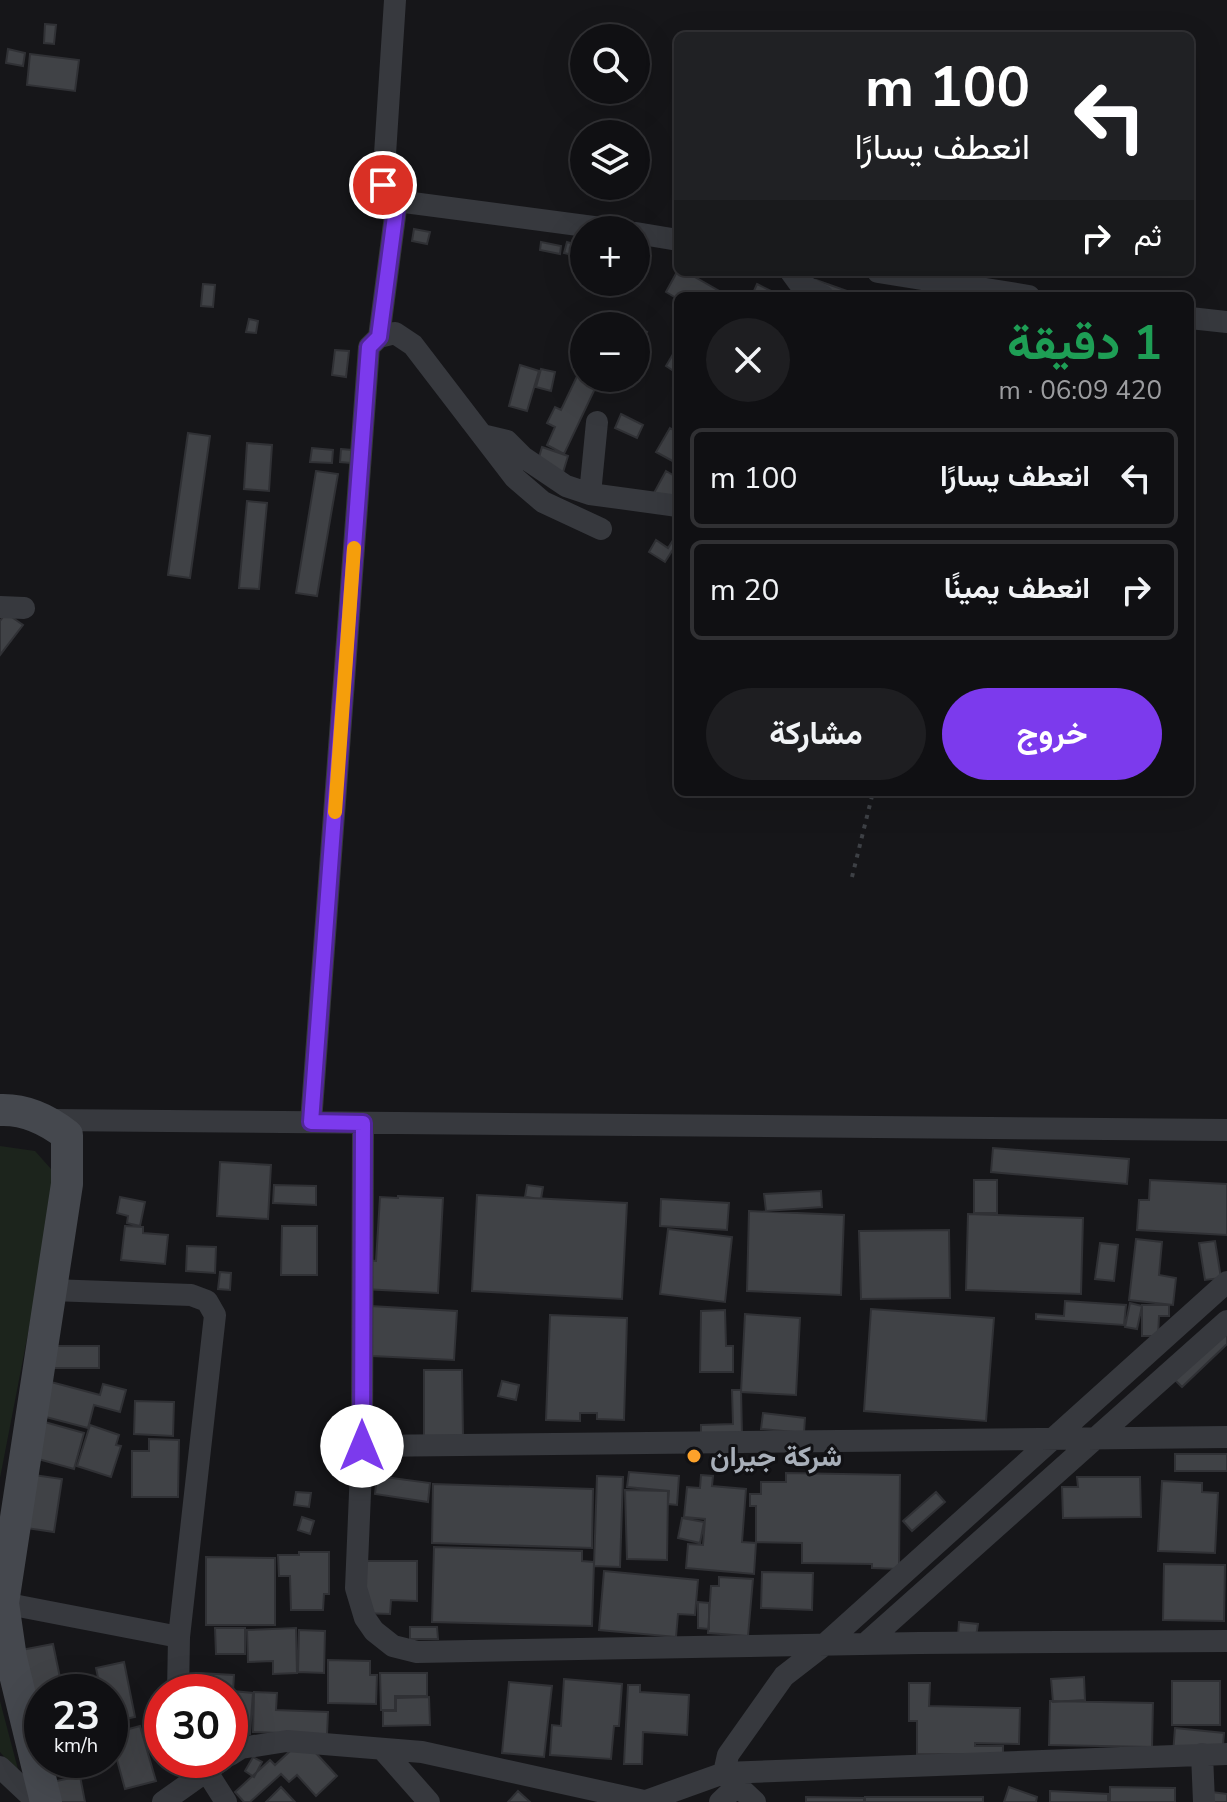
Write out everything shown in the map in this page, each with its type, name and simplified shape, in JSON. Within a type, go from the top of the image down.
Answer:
[{"type":"street","points":[[395,0],[383,185],[397,201],[570,224]]},
{"type":"street","points":[[379,337],[397,201]]},
{"type":"street","points":[[650,235],[674,239]]},
{"type":"street","points":[[794,276],[799,283],[816,292]]},
{"type":"street","points":[[894,276],[951,290],[977,292]]},
{"type":"street","points":[[1194,318],[1227,322]]},
{"type":"street","points":[[311,1122],[369,347],[379,337],[395,333],[413,345],[515,478],[543,502],[601,529]]},
{"type":"street","points":[[590,494],[597,422]]},
{"type":"street","points":[[482,435],[507,441],[523,457],[566,486],[590,494],[674,505]]},
{"type":"street","points":[[0,607],[24,608]]},
{"type":"street","points":[[0,1110],[48,1120],[1227,1130]]},
{"type":"street","points":[[46,1802],[11,1658],[3,1603],[67,1184],[67,1135],[48,1120]]},
{"type":"street","points":[[363,1123],[362,1446],[356,1588],[365,1618],[374,1631],[393,1646],[417,1652],[1227,1641]]},
{"type":"street","points":[[720,1802],[731,1779],[728,1755],[784,1676],[824,1645],[1058,1439],[1227,1282]]},
{"type":"street","points":[[51,1290],[191,1295],[202,1298],[213,1310],[215,1321],[179,1637],[178,1674]]},
{"type":"street","points":[[1188,1317],[1194,1350]]},
{"type":"street","points":[[865,1644],[1227,1321]]},
{"type":"street","points":[[362,1446],[1227,1437]]},
{"type":"street","points":[[1058,1439],[1061,1468]]},
{"type":"street","points":[[3,1603],[179,1637]]},
{"type":"street","points":[[248,1747],[287,1741],[422,1752],[643,1802],[731,1779],[1227,1754]]},
{"type":"street","points":[[383,1750],[429,1802]]},
{"type":"street","points":[[1202,1754],[1204,1802]]},
{"type":"street","points":[[0,1767],[37,1802]]},
{"type":"street","points":[[163,1802],[192,1778]]},
{"type":"street","points":[[215,1778],[226,1802]]},
{"type":"street","points":[[731,1779],[755,1802]]},
{"type":"path","points":[[852,877],[872,796]]},
{"type":"shaded area","points":[[0,1146],[35,1151],[51,1169],[55,1194],[0,1478]]},
{"type":"shaded area","points":[[0,1701],[19,1773],[0,1752]]},
{"type":"building","points":[[45,24],[56,25],[54,44],[44,43]]},
{"type":"building","points":[[8,49],[25,53],[23,66],[6,63]]},
{"type":"building","points":[[30,54],[79,60],[75,91],[27,85]]},
{"type":"building","points":[[414,229],[430,232],[427,244],[412,241]]},
{"type":"building","points":[[541,242],[561,246],[560,254],[540,250]]},
{"type":"building","points":[[567,242],[570,243],[570,254],[564,253]]},
{"type":"building","points":[[675,276],[693,276],[721,292],[674,292],[674,297],[666,292]]},
{"type":"building","points":[[816,280],[850,292],[812,292]]},
{"type":"building","points":[[203,284],[215,285],[213,307],[201,306]]},
{"type":"building","points":[[757,284],[771,291],[771,292],[753,292]]},
{"type":"building","points":[[249,319],[258,321],[256,333],[246,332]]},
{"type":"building","points":[[335,350],[349,351],[346,377],[332,375]]},
{"type":"building","points":[[674,353],[674,371],[666,366]]},
{"type":"building","points":[[520,365],[539,371],[527,411],[509,406]]},
{"type":"building","points":[[541,369],[555,372],[551,391],[536,387]]},
{"type":"building","points":[[570,391],[593,392],[564,454],[547,445],[555,427],[547,423],[555,407],[561,410]]},
{"type":"building","points":[[621,414],[643,425],[637,438],[615,428]]},
{"type":"building","points":[[670,428],[674,430],[674,462],[656,452]]},
{"type":"building","points":[[188,433],[210,436],[190,578],[168,575]]},
{"type":"building","points":[[247,443],[272,445],[269,491],[244,489]]},
{"type":"building","points":[[542,447],[568,456],[561,479],[535,471]]},
{"type":"building","points":[[312,448],[333,450],[332,463],[310,462]]},
{"type":"building","points":[[341,449],[352,450],[351,463],[340,462]]},
{"type":"building","points":[[316,471],[338,474],[317,596],[296,593]]},
{"type":"building","points":[[666,471],[674,476],[674,502],[654,493]]},
{"type":"building","points":[[247,501],[267,503],[259,589],[239,588]]},
{"type":"building","points":[[674,539],[674,552],[665,562],[649,552],[656,540],[668,548]]},
{"type":"building","points":[[6,613],[23,625],[0,655],[0,621]]},
{"type":"building","points":[[993,1148],[1129,1159],[1127,1184],[991,1172]]},
{"type":"building","points":[[220,1162],[271,1165],[268,1219],[217,1216]]},
{"type":"building","points":[[974,1180],[997,1180],[997,1213],[974,1213]]},
{"type":"building","points":[[1150,1180],[1227,1184],[1227,1235],[1137,1230],[1139,1200],[1149,1200]]},
{"type":"building","points":[[274,1185],[316,1186],[316,1205],[273,1203]]},
{"type":"building","points":[[527,1185],[543,1187],[541,1199],[525,1197]]},
{"type":"building","points":[[821,1191],[822,1207],[766,1211],[764,1194]]},
{"type":"building","points":[[477,1195],[627,1203],[622,1299],[472,1291]]},
{"type":"building","points":[[120,1197],[145,1202],[140,1226],[127,1223],[128,1216],[117,1213]]},
{"type":"building","points":[[380,1197],[443,1198],[438,1293],[363,1289],[365,1260],[376,1261]]},
{"type":"building","points":[[661,1199],[729,1203],[727,1230],[660,1226]]},
{"type":"building","points":[[749,1211],[844,1215],[841,1295],[747,1291]]},
{"type":"building","points":[[968,1214],[1083,1218],[1081,1294],[966,1290]]},
{"type":"building","points":[[125,1226],[143,1227],[143,1233],[168,1235],[165,1264],[121,1260]]},
{"type":"building","points":[[282,1226],[317,1226],[317,1275],[281,1275]]},
{"type":"building","points":[[668,1229],[732,1237],[725,1302],[660,1294]]},
{"type":"building","points":[[949,1230],[950,1298],[861,1299],[859,1231]]},
{"type":"building","points":[[1136,1239],[1162,1242],[1159,1275],[1176,1278],[1173,1305],[1129,1300]]},
{"type":"building","points":[[1215,1241],[1221,1278],[1205,1280],[1199,1243]]},
{"type":"building","points":[[1100,1243],[1118,1245],[1114,1281],[1095,1279]]},
{"type":"building","points":[[187,1246],[216,1247],[215,1273],[186,1271]]},
{"type":"building","points":[[220,1272],[231,1273],[230,1290],[218,1289]]},
{"type":"building","points":[[1065,1301],[1126,1305],[1124,1325],[1036,1319],[1036,1314],[1064,1316]]},
{"type":"building","points":[[1130,1303],[1142,1306],[1137,1329],[1125,1327]]},
{"type":"building","points":[[1142,1305],[1169,1305],[1169,1316],[1159,1316],[1158,1336],[1142,1336]]},
{"type":"building","points":[[370,1306],[457,1311],[454,1360],[372,1356]]},
{"type":"building","points":[[871,1309],[994,1318],[986,1421],[864,1411]]},
{"type":"building","points":[[725,1310],[726,1346],[733,1346],[733,1372],[700,1372],[701,1311]]},
{"type":"building","points":[[745,1314],[800,1318],[796,1395],[741,1392]]},
{"type":"building","points":[[550,1315],[627,1318],[624,1420],[597,1419],[597,1413],[580,1413],[580,1421],[546,1420]]},
{"type":"building","points":[[1227,1318],[1227,1344],[1182,1387],[1168,1373]]},
{"type":"building","points":[[47,1346],[99,1346],[99,1368],[47,1368]]},
{"type":"building","points":[[424,1370],[462,1370],[463,1437],[424,1437]]},
{"type":"building","points":[[502,1381],[519,1385],[516,1400],[498,1396]]},
{"type":"building","points":[[51,1382],[100,1395],[103,1384],[126,1390],[120,1412],[94,1405],[88,1428],[42,1416]]},
{"type":"building","points":[[732,1390],[741,1390],[742,1435],[701,1435],[701,1425],[733,1424]]},
{"type":"building","points":[[135,1401],[174,1402],[173,1436],[134,1434]]},
{"type":"building","points":[[763,1413],[805,1418],[804,1433],[761,1429]]},
{"type":"building","points":[[41,1421],[84,1433],[74,1469],[31,1457]]},
{"type":"building","points":[[90,1425],[119,1435],[116,1445],[121,1446],[111,1477],[77,1466]]},
{"type":"building","points":[[149,1439],[179,1440],[178,1497],[132,1497],[132,1451],[149,1451]]},
{"type":"building","points":[[1175,1454],[1227,1454],[1227,1471],[1175,1471]]},
{"type":"building","points":[[629,1472],[679,1476],[677,1505],[668,1504],[669,1491],[627,1487]]},
{"type":"building","points":[[786,1473],[900,1475],[899,1569],[872,1568],[872,1564],[802,1563],[802,1543],[756,1542],[756,1506],[750,1506],[750,1494],[761,1494],[761,1482],[786,1482]]},
{"type":"building","points":[[34,1475],[62,1479],[54,1532],[26,1528]]},
{"type":"building","points":[[701,1475],[713,1476],[712,1486],[746,1489],[742,1542],[756,1543],[754,1574],[686,1568],[688,1544],[703,1545],[705,1519],[684,1517],[687,1487],[700,1488]]},
{"type":"building","points":[[377,1476],[430,1483],[428,1502],[375,1494]]},
{"type":"building","points":[[597,1476],[623,1477],[620,1567],[594,1566]]},
{"type":"building","points":[[1077,1477],[1140,1477],[1141,1517],[1063,1518],[1062,1487],[1078,1487]]},
{"type":"building","points":[[1162,1481],[1202,1483],[1202,1492],[1218,1493],[1215,1553],[1158,1551]]},
{"type":"building","points":[[433,1484],[593,1489],[592,1548],[432,1543]]},
{"type":"building","points":[[625,1490],[668,1491],[667,1560],[627,1559]]},
{"type":"building","points":[[296,1492],[311,1493],[309,1507],[294,1505]]},
{"type":"building","points":[[936,1492],[945,1502],[912,1531],[903,1521]]},
{"type":"building","points":[[302,1517],[314,1521],[310,1534],[298,1530]]},
{"type":"building","points":[[682,1518],[704,1522],[700,1543],[678,1538]]},
{"type":"building","points":[[434,1547],[582,1551],[582,1561],[594,1562],[592,1626],[432,1622]]},
{"type":"building","points":[[299,1552],[329,1552],[329,1594],[324,1594],[323,1610],[291,1610],[290,1576],[279,1576],[278,1555],[299,1555]]},
{"type":"building","points":[[206,1557],[275,1558],[275,1625],[206,1625]]},
{"type":"building","points":[[362,1561],[417,1561],[417,1601],[391,1600],[390,1614],[361,1613]]},
{"type":"building","points":[[1164,1564],[1225,1565],[1224,1621],[1163,1620]]},
{"type":"building","points":[[604,1571],[698,1580],[695,1615],[678,1614],[676,1637],[599,1630]]},
{"type":"building","points":[[762,1572],[813,1573],[812,1610],[761,1608]]},
{"type":"building","points":[[719,1577],[753,1579],[748,1636],[708,1633],[711,1586],[719,1586]]},
{"type":"building","points":[[698,1602],[709,1603],[709,1629],[698,1628]]},
{"type":"building","points":[[959,1622],[978,1624],[976,1637],[958,1636]]},
{"type":"building","points":[[410,1627],[437,1627],[438,1639],[410,1639]]},
{"type":"building","points":[[215,1628],[245,1628],[245,1654],[216,1654]]},
{"type":"building","points":[[296,1628],[297,1673],[273,1674],[273,1661],[248,1662],[247,1630]]},
{"type":"building","points":[[299,1630],[325,1631],[324,1673],[298,1672]]},
{"type":"building","points":[[53,1644],[59,1674],[26,1674],[21,1650]]},
{"type":"building","points":[[328,1660],[370,1661],[370,1675],[377,1675],[376,1704],[328,1703]]},
{"type":"building","points":[[124,1662],[126,1674],[97,1674],[96,1668]]},
{"type":"building","points":[[380,1673],[427,1673],[427,1696],[395,1696],[395,1710],[381,1710]]},
{"type":"building","points":[[1084,1677],[1085,1700],[1053,1702],[1051,1679]]},
{"type":"building","points":[[564,1679],[622,1684],[619,1726],[614,1726],[611,1759],[550,1755],[552,1725],[561,1726]]},
{"type":"building","points":[[1172,1681],[1220,1681],[1220,1725],[1172,1725]]},
{"type":"building","points":[[128,1682],[135,1717],[128,1718]]},
{"type":"building","points":[[509,1682],[552,1686],[544,1757],[502,1753]]},
{"type":"building","points":[[909,1683],[930,1683],[929,1706],[1020,1708],[1019,1744],[975,1743],[975,1746],[1003,1746],[1003,1755],[917,1754],[917,1721],[909,1721]]},
{"type":"building","points":[[628,1685],[640,1685],[640,1692],[689,1695],[687,1735],[643,1732],[642,1764],[624,1764]]},
{"type":"building","points":[[248,1692],[253,1693],[248,1734]]},
{"type":"building","points":[[254,1692],[277,1693],[276,1710],[328,1712],[327,1735],[253,1732]]},
{"type":"building","points":[[429,1697],[430,1725],[383,1726],[383,1711],[396,1711],[396,1698]]},
{"type":"building","points":[[1050,1701],[1153,1703],[1152,1747],[1049,1745]]},
{"type":"building","points":[[140,1726],[144,1740],[144,1778],[155,1778],[156,1781],[125,1789],[122,1778],[128,1778],[128,1729]]},
{"type":"building","points":[[1175,1728],[1224,1733],[1222,1758],[1173,1754]]},
{"type":"building","points":[[303,1739],[337,1776],[316,1796],[297,1775],[289,1782],[281,1774],[250,1802],[244,1802],[235,1792],[270,1760],[275,1765]]},
{"type":"building","points":[[253,1757],[262,1762],[254,1777],[248,1773]]},
{"type":"building","points":[[80,1778],[85,1802],[56,1802],[52,1782]]},
{"type":"building","points":[[281,1787],[295,1802],[266,1802]]},
{"type":"building","points":[[1009,1787],[1037,1797],[1036,1802],[1004,1802]]},
{"type":"building","points":[[1110,1787],[1175,1788],[1175,1802],[1110,1802]]},
{"type":"building","points":[[518,1791],[530,1802],[508,1802]]},
{"type":"building","points":[[1050,1791],[1108,1794],[1108,1802],[1050,1802]]},
{"type":"building","points":[[1204,1791],[1227,1794],[1227,1802],[1203,1802]]},
{"type":"building","points":[[806,1797],[864,1798],[864,1802],[806,1802]]},
{"type":"building","points":[[865,1797],[983,1797],[983,1802],[865,1802]]},
{"type":"slow traffic","points":[[335,812],[354,548]]},
{"type":"place","name":"شركة جيران","points":[[694,1456]]},
{"type":"route","points":[[362,1446],[363,1123],[311,1122],[369,347],[379,337],[397,201],[383,185]]}]
